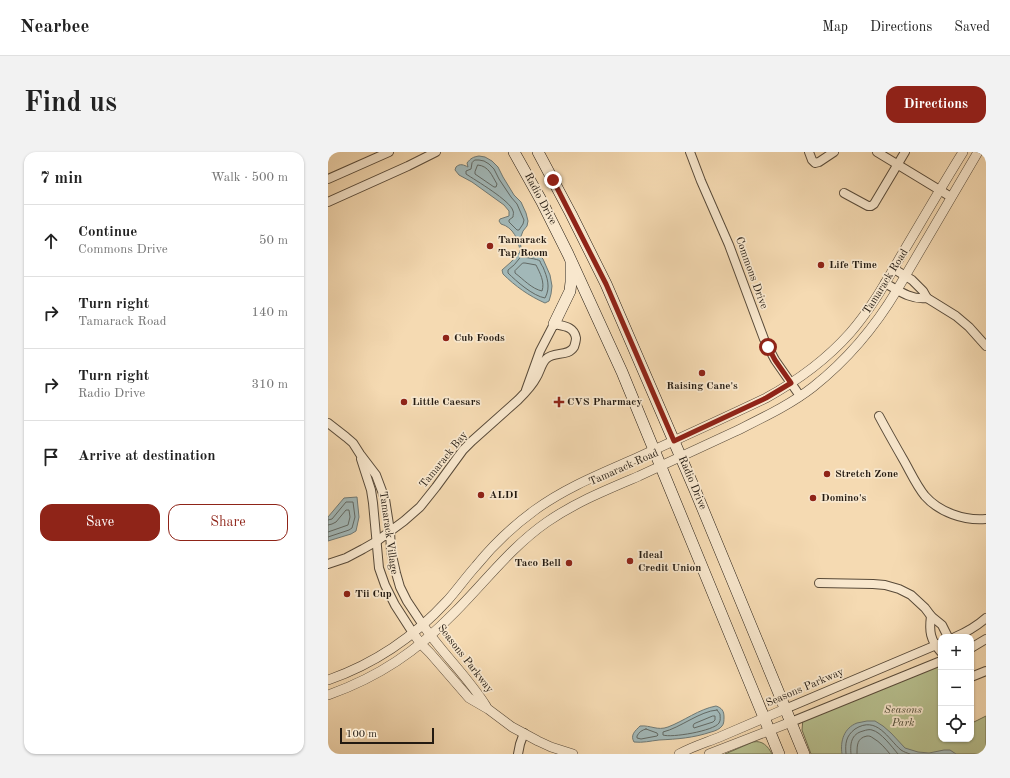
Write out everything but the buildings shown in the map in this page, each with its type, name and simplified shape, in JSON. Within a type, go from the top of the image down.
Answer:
[{"type":"main road","name":"Radio Drive","points":[[514,152],[542,202],[571,261],[622,372],[779,754]]},
{"type":"main road","name":"Radio Drive","points":[[538,152],[570,211],[606,284],[681,456],[804,754]]},
{"type":"main road","points":[[554,324],[570,290],[572,279],[571,261]]},
{"type":"street","points":[[328,179],[389,152]]},
{"type":"street","points":[[328,202],[436,152]]},
{"type":"street","name":"Commons Drive","points":[[690,152],[729,245],[764,339],[775,360],[800,396]]},
{"type":"street","points":[[809,152],[814,163],[817,163],[834,152]]},
{"type":"street","points":[[877,152],[951,197]]},
{"type":"street","points":[[844,193],[868,206],[874,204],[905,152]]},
{"type":"street","name":"Tamarack Road","points":[[328,680],[348,673],[372,661],[395,647],[413,633],[447,601],[475,567],[517,524],[536,509],[565,490],[766,398],[806,373],[829,355],[849,334],[872,304],[963,152]]},
{"type":"street","name":"Tamarack Road","points":[[328,695],[354,685],[380,672],[421,644],[456,611],[506,557],[536,530],[575,504],[661,466],[775,412],[813,387],[850,354],[874,323],[897,290],[978,152]]},
{"type":"street","points":[[894,269],[919,286],[927,298],[956,316],[969,327],[986,346]]},
{"type":"street","points":[[885,283],[912,298],[927,298]]},
{"type":"street","name":"Tamarack Bay","points":[[328,564],[346,558],[363,549],[404,521],[420,507],[463,450],[518,400],[536,380],[541,366],[545,361],[554,354],[564,354],[573,348],[576,343],[576,338],[574,332],[568,327],[554,324],[540,351],[526,390]]},
{"type":"street","points":[[879,416],[918,485],[926,496],[946,512],[970,519],[986,518]]},
{"type":"street","name":"Tamarack Village","points":[[328,422],[353,443],[376,474],[385,499],[392,557],[400,587],[407,601],[423,624]]},
{"type":"street","name":"Tamarack Village","points":[[360,454],[371,490],[379,568],[385,585],[395,605],[413,633]]},
{"type":"street","points":[[819,583],[873,584],[885,585],[898,589],[911,595],[942,625],[946,634]]},
{"type":"street","points":[[931,616],[930,630],[938,645]]},
{"type":"street","points":[[962,634],[978,625],[986,618]]},
{"type":"street","name":"Seasons Parkway","points":[[423,624],[477,692],[488,709]]},
{"type":"street","name":"Seasons Parkway","points":[[413,633],[469,698],[488,709],[512,727],[538,742],[573,754]]},
{"type":"street","points":[[974,646],[986,639]]},
{"type":"street","name":"Seasons Parkway","points":[[679,754],[692,747],[706,743],[785,709],[938,647]]},
{"type":"street","points":[[709,754],[938,662]]},
{"type":"street","points":[[974,676],[986,671]]},
{"type":"street","points":[[518,754],[524,733]]},
{"type":"green space","name":"Seasons Park","points":[[938,662],[938,742],[974,742],[974,722],[986,716],[986,754],[811,754],[802,730],[803,718]]},
{"type":"green space","points":[[753,742],[764,744],[769,748],[772,754],[725,754]]},
{"type":"water","points":[[479,156],[485,157],[492,161],[498,167],[514,195],[521,202],[526,213],[528,221],[520,239],[521,248],[523,252],[530,255],[539,255],[543,259],[550,275],[552,286],[551,294],[549,301],[545,303],[522,290],[503,274],[502,270],[520,252],[515,235],[509,228],[501,224],[499,221],[500,219],[509,216],[509,211],[504,205],[472,182],[459,175],[455,170],[459,165],[468,167],[467,163],[470,160]]},
{"type":"water","points":[[357,497],[359,517],[356,531],[328,541],[328,517],[344,498]]},
{"type":"water","points":[[716,706],[724,713],[724,722],[720,728],[716,730],[698,736],[679,739],[640,742],[634,742],[633,740],[634,733],[640,726],[657,728],[668,727]]},
{"type":"water","points":[[875,721],[883,726],[905,748],[918,752],[929,753],[950,750],[956,754],[842,754],[842,740],[849,728],[857,723]]},
{"type":"place","name":"Tamarack Tap Room","points":[[490,246]]},
{"type":"place","name":"Life Time","points":[[821,265]]},
{"type":"place","name":"Cub Foods","points":[[446,338]]},
{"type":"place","name":"Raising Cane's","points":[[702,373]]},
{"type":"place","name":"Little Caesars","points":[[404,402]]},
{"type":"place","name":"CVS Pharmacy","points":[[559,402]]},
{"type":"place","name":"Stretch Zone","points":[[827,474]]},
{"type":"place","name":"ALDI","points":[[481,495]]},
{"type":"place","name":"Domino's","points":[[813,498]]},
{"type":"place","name":"Ideal Credit Union","points":[[630,561]]},
{"type":"place","name":"Taco Bell","points":[[569,563]]},
{"type":"place","name":"Tii Cup","points":[[347,594]]},
{"type":"route","points":[[553,180],[606,284],[674,441],[766,398],[791,383],[768,347]]}]
